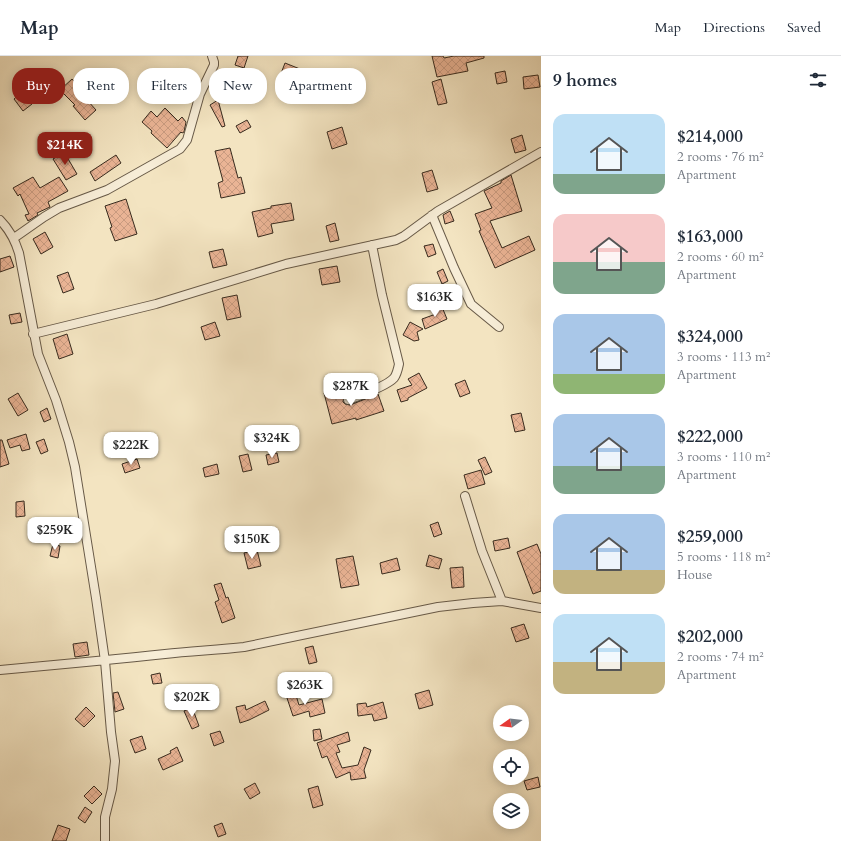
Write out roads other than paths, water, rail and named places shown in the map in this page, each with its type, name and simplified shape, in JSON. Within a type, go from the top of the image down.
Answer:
[{"type":"street","points":[[14,238],[59,208],[71,202],[107,190],[180,149],[187,140],[200,94],[214,65],[212,56]]},
{"type":"street","points":[[34,334],[156,304],[286,264],[396,240],[404,236],[432,215],[541,152]]},
{"type":"street","points":[[432,215],[471,304],[499,327]]},
{"type":"street","points":[[0,220],[7,227],[14,238],[38,354],[56,400],[71,448],[85,529],[105,661],[115,761],[112,789],[105,817],[105,841]]},
{"type":"street","points":[[348,400],[378,388],[393,379],[398,371],[399,364],[382,295],[372,245]]},
{"type":"street","points":[[465,496],[482,551],[502,601]]},
{"type":"street","points":[[0,670],[244,647],[438,607],[502,601],[541,608]]}]
